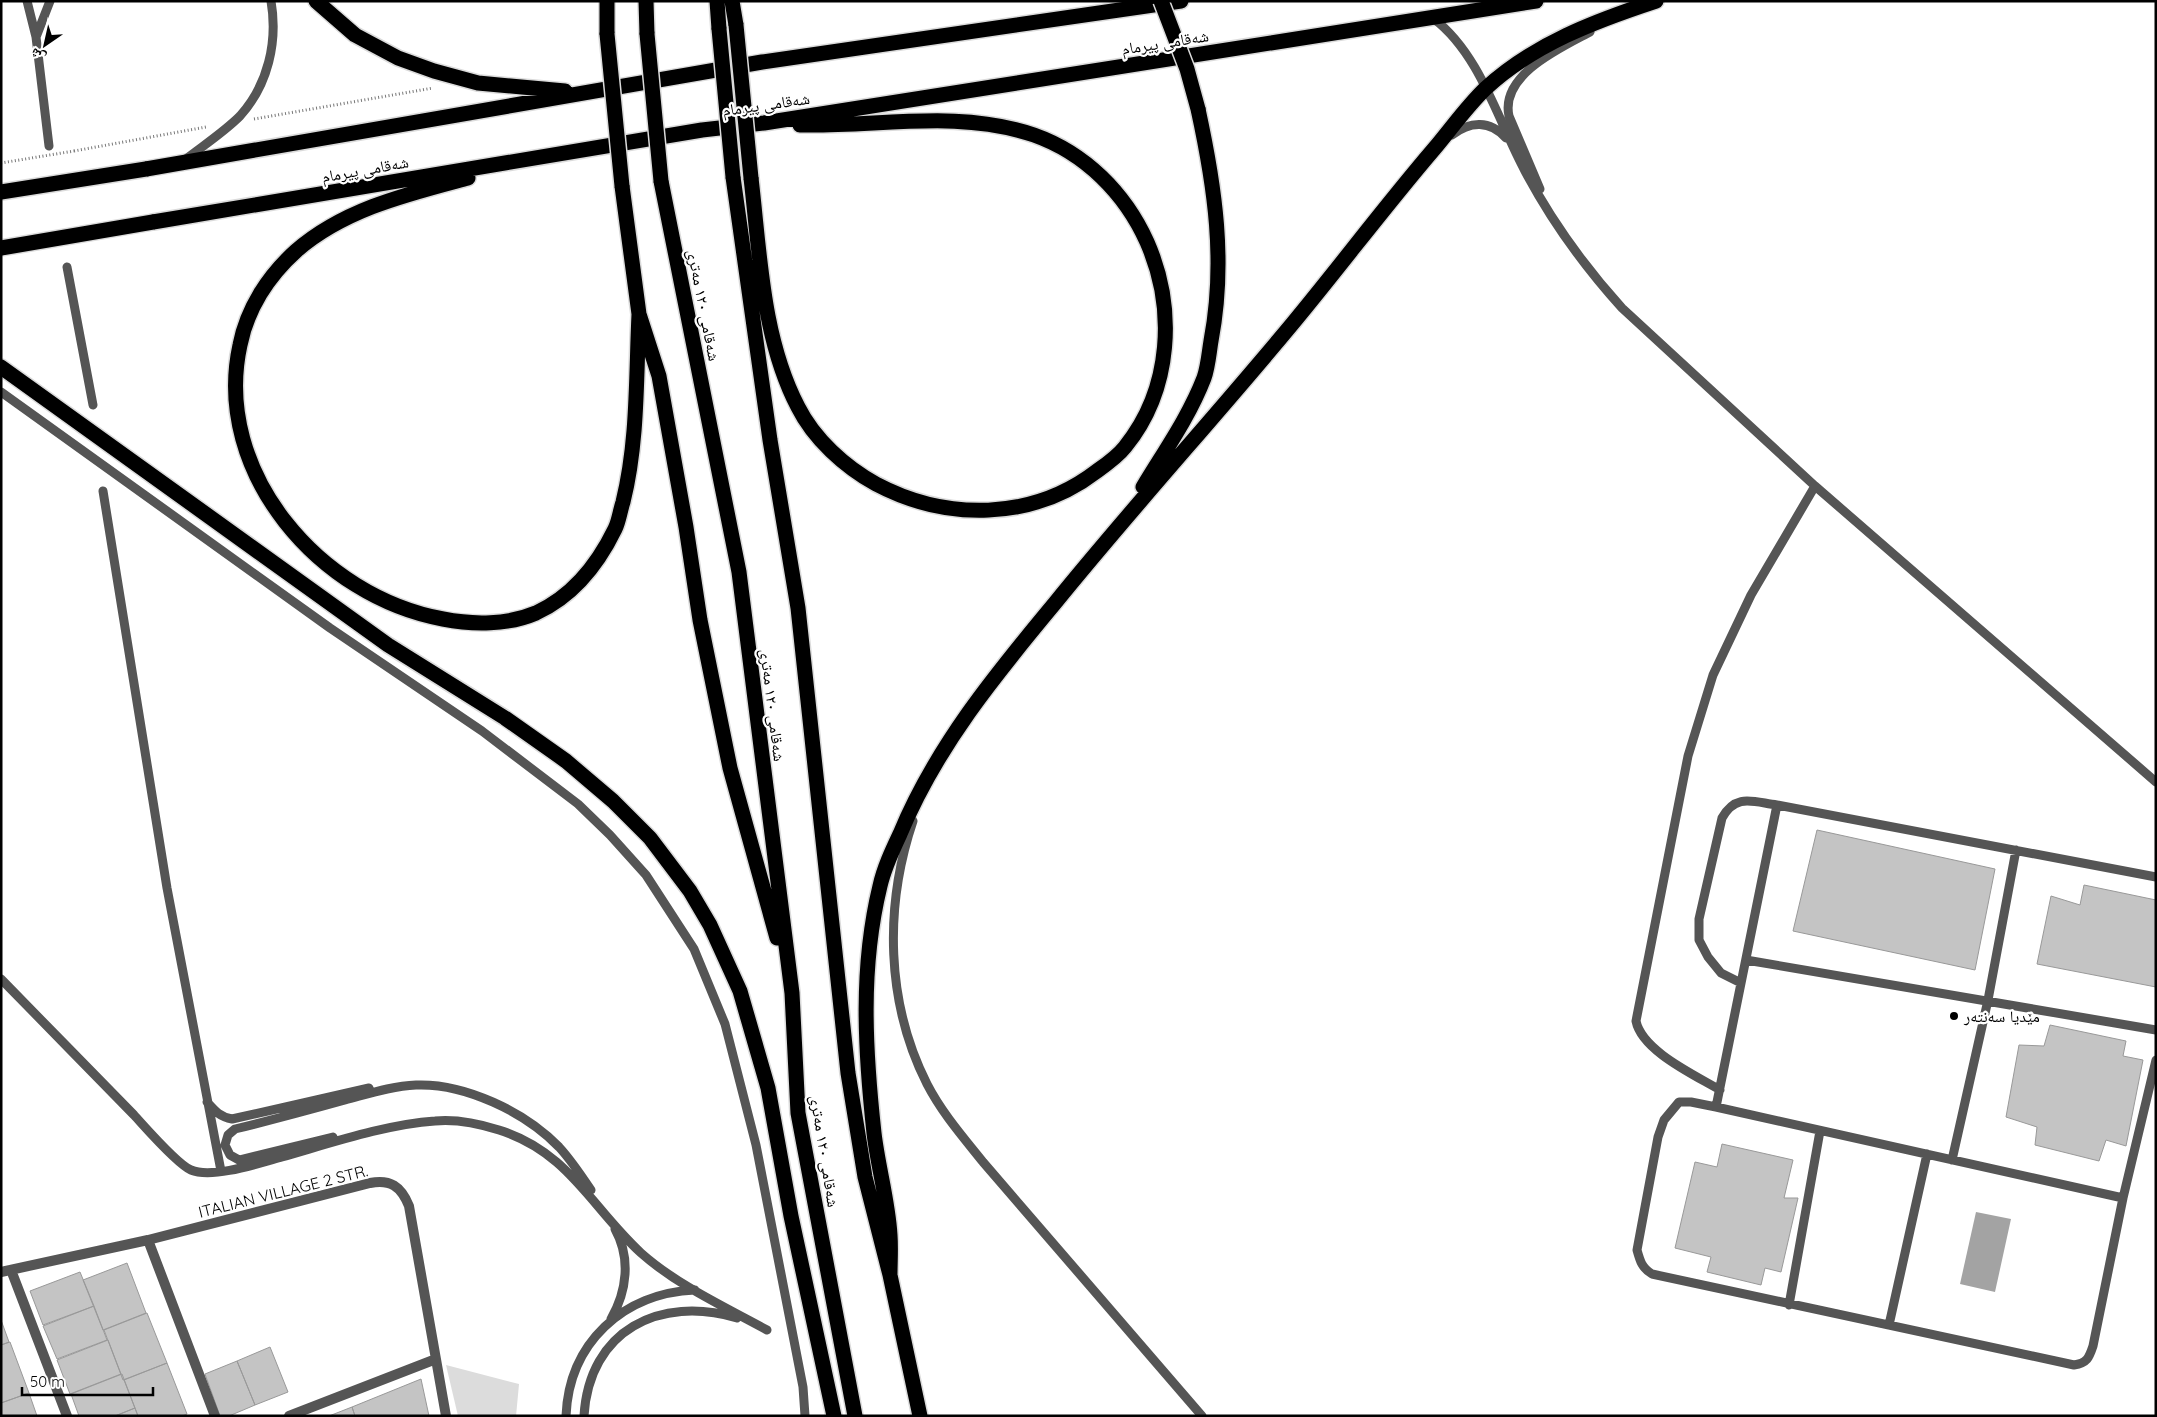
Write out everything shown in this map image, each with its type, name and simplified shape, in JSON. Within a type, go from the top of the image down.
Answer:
[{"type":"highway","points":[[316,1],[355,35],[398,58],[434,72],[478,83],[586,93]]},
{"type":"highway","points":[[607,1],[607,34],[622,186],[639,314],[659,376],[686,526],[700,620],[730,768],[792,993]]},
{"type":"highway","name":"شەقامی ١٢٠ مەتری","points":[[646,1],[647,34],[661,181],[739,572],[792,993],[798,1113],[855,1416]]},
{"type":"highway","points":[[717,1],[733,177],[770,440],[798,608],[848,1072],[865,1177],[890,1275],[920,1416]]},
{"type":"highway","points":[[732,1],[767,304],[778,356],[798,409],[826,445],[849,466],[895,494],[917,502],[960,511],[980,511],[1023,506],[1061,493],[1086,480],[1125,448],[1148,410],[1162,371],[1166,333],[1163,294],[1155,262],[1137,222],[1124,203],[1097,172],[1067,150],[1034,135],[979,123],[911,120],[805,125],[764,123]]},
{"type":"highway","points":[[1123,521],[1188,413],[1204,377],[1216,309],[1220,259],[1213,188],[1198,109],[1188,68],[1160,1]]},
{"type":"highway","points":[[1,192],[182,163],[762,62],[1181,1]]},
{"type":"highway","name":"شەقامی پیرمام","points":[[1,248],[599,147],[1434,19],[1536,1]]},
{"type":"highway","points":[[890,1275],[890,1234],[874,1135],[865,1014],[866,963],[877,902],[888,860],[907,816],[937,758],[972,706],[998,672],[1123,521],[1213,419],[1485,89],[1534,52],[1593,22],[1655,1]]},
{"type":"highway","points":[[599,147],[469,178],[388,200],[338,222],[296,251],[265,285],[247,320],[241,339],[236,363],[235,388],[241,436],[259,480],[270,501],[287,524],[306,546],[352,584],[406,610],[470,624],[507,621],[536,613],[566,594],[582,580],[593,567],[616,527],[630,472],[639,314]]},
{"type":"highway","points":[[1,366],[388,645],[505,718],[566,761],[613,802],[650,838],[690,891],[710,925],[740,991],[768,1088],[791,1216],[834,1416]]},
{"type":"street","name":"ITALIAN VILLAGE 2 STR.","points":[[6,1271],[148,1240],[370,1183],[389,1182],[402,1191],[409,1206],[446,1416]]},
{"type":"street","points":[[148,1240],[215,1416]]},
{"type":"street","points":[[6,1271],[68,1416]]},
{"type":"street","points":[[289,1416],[436,1359]]},
{"type":"lane","points":[[27,1],[36,37],[49,146]]},
{"type":"lane","points":[[36,37],[50,1]]},
{"type":"lane","points":[[182,163],[241,115],[258,90],[270,61],[274,27],[272,1]]},
{"type":"lane","points":[[1551,217],[1531,167],[1512,128],[1507,109],[1510,94],[1520,78],[1537,64],[1600,26],[1655,1]]},
{"type":"lane","points":[[1434,19],[1461,45],[1513,147],[1551,217],[1570,247],[1590,273],[1622,308],[1815,486],[2156,782]]},
{"type":"lane","points":[[1434,149],[1462,127],[1476,123],[1495,128],[1513,147]]},
{"type":"lane","points":[[66,267],[93,405]]},
{"type":"lane","points":[[1,392],[330,628],[482,731],[578,804],[610,835],[646,875],[694,949],[725,1024],[756,1145],[803,1387],[805,1416]]},
{"type":"lane","points":[[1720,1090],[1666,1057],[1641,1035],[1636,1021],[1688,756],[1713,675],[1751,595],[1815,486]]},
{"type":"lane","points":[[104,491],[167,888],[221,1171]]},
{"type":"lane","points":[[937,758],[903,850],[894,916],[893,953],[896,985],[902,1016],[915,1057],[928,1085],[956,1127],[1202,1416]]},
{"type":"lane","points":[[1742,982],[1721,973],[1708,957],[1699,940],[1699,919],[1722,818],[1732,804],[1743,801],[1778,805],[2156,877]]},
{"type":"lane","points":[[1716,1107],[1778,805]]},
{"type":"lane","points":[[1952,1160],[1988,1000],[2016,850]]},
{"type":"lane","points":[[1746,960],[2156,1030]]},
{"type":"lane","points":[[1,979],[154,1136],[189,1169],[199,1172],[247,1167],[334,1142],[402,1126],[435,1121],[450,1121],[497,1129],[522,1138],[551,1156],[579,1183],[640,1252],[658,1267],[767,1330]]},
{"type":"lane","points":[[2123,1198],[1716,1107],[1691,1102],[1679,1102],[1664,1120],[1658,1137],[1637,1250],[1640,1263],[1645,1270],[1652,1274],[2074,1365],[2084,1364],[2089,1359],[2093,1346],[2123,1198],[2156,1060]]},
{"type":"lane","points":[[207,1101],[224,1118],[232,1119],[392,1084],[417,1085],[465,1092],[511,1111],[559,1148],[580,1174],[608,1217],[623,1247],[625,1264],[621,1300],[611,1319]]},
{"type":"lane","points":[[402,1126],[384,1127],[339,1135],[239,1160],[230,1155],[225,1144],[228,1135],[235,1129],[386,1089],[417,1085]]},
{"type":"lane","points":[[1789,1305],[1820,1131]]},
{"type":"lane","points":[[1889,1325],[1927,1154]]},
{"type":"lane","points":[[566,1416],[568,1389],[579,1362],[592,1340],[611,1319],[621,1312],[653,1297],[682,1290],[695,1290]]},
{"type":"lane","points":[[584,1416],[585,1398],[596,1365],[616,1339],[640,1322],[656,1315],[684,1310],[713,1312],[753,1322]]},
{"type":"path","points":[[1,163],[441,87]]},
{"type":"shaded area","points":[[1976,1212],[2011,1219],[1995,1292],[1960,1284]]},
{"type":"shaded area","points":[[446,1365],[519,1384],[516,1416],[458,1416]]},
{"type":"building","points":[[1817,830],[1995,869],[1975,970],[1793,931]]},
{"type":"building","points":[[2084,885],[2156,900],[2156,987],[2037,964],[2051,896],[2080,905]]},
{"type":"building","points":[[2050,1025],[2126,1041],[2123,1056],[2143,1060],[2126,1146],[2106,1140],[2099,1161],[2035,1145],[2037,1127],[2006,1117],[2019,1045],[2044,1046]]},
{"type":"building","points":[[1722,1144],[1793,1160],[1784,1198],[1798,1198],[1781,1272],[1765,1268],[1761,1285],[1707,1272],[1711,1257],[1675,1248],[1695,1162],[1717,1167]]},
{"type":"building","points":[[127,1263],[146,1313],[103,1330],[83,1280]]},
{"type":"building","points":[[80,1272],[94,1306],[43,1325],[30,1291]]},
{"type":"building","points":[[94,1306],[107,1340],[57,1359],[43,1326]]},
{"type":"building","points":[[147,1313],[167,1363],[123,1380],[104,1330]]},
{"type":"building","points":[[1,1320],[9,1342],[1,1345]]},
{"type":"building","points":[[108,1340],[121,1374],[70,1394],[57,1360]]},
{"type":"building","points":[[10,1342],[29,1393],[1,1403],[1,1345]]},
{"type":"building","points":[[270,1347],[288,1392],[255,1405],[237,1361]]},
{"type":"building","points":[[237,1361],[255,1405],[229,1416],[220,1416],[205,1374]]},
{"type":"building","points":[[167,1363],[187,1414],[182,1416],[138,1416],[124,1380]]},
{"type":"building","points":[[122,1374],[135,1408],[115,1416],[79,1416],[71,1394]]},
{"type":"building","points":[[421,1379],[429,1416],[355,1416],[352,1407]]},
{"type":"building","points":[[29,1393],[37,1416],[1,1416],[1,1403]]},
{"type":"building","points":[[352,1407],[355,1416],[329,1416]]},
{"type":"building","points":[[135,1408],[138,1416],[115,1416]]},
{"type":"place","name":"مێدیا سەنتەر","points":[[1954,1016]]}]
